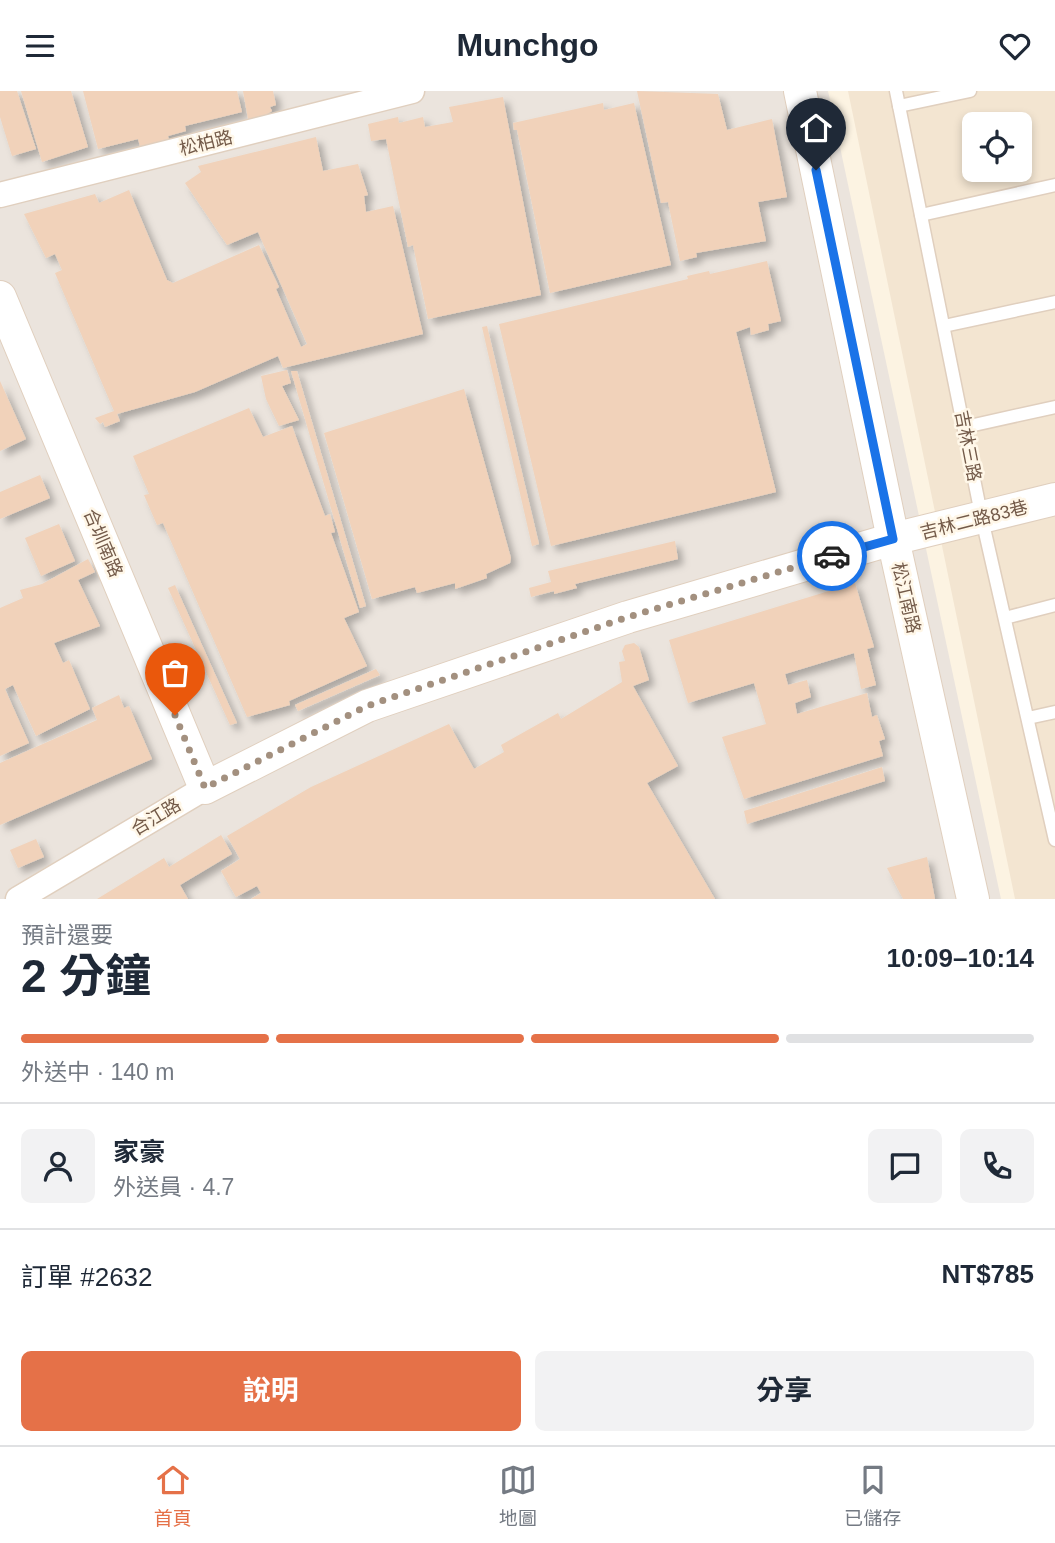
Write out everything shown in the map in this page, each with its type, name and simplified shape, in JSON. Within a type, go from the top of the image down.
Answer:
[{"type":"street","name":"松柏路","points":[[0,195],[412,91]]},
{"type":"street","name":"松江南路","points":[[800,91],[893,539],[973,899]]},
{"type":"street","name":"合圳南路","points":[[0,297],[205,788]]},
{"type":"street","name":"吉林二路83巷","points":[[893,539],[1055,499]]},
{"type":"street","name":"合江路","points":[[18,899],[205,788],[367,706],[628,617],[893,539]]},
{"type":"lane","name":"吉林三路","points":[[896,91],[982,519],[1054,833]]},
{"type":"lane","points":[[899,106],[970,91]]},
{"type":"lane","points":[[921,215],[1055,185]]},
{"type":"lane","points":[[944,326],[1055,302]]},
{"type":"lane","points":[[965,427],[1055,407]]},
{"type":"lane","points":[[1005,618],[1055,605]]},
{"type":"lane","points":[[1028,718],[1055,712]]},
{"type":"shaded area","points":[[0,91],[828,91],[1001,899],[0,899]]},
{"type":"shaded area","points":[[848,91],[1055,91],[1055,899],[1015,899]]},
{"type":"building","points":[[0,91],[17,91],[36,149],[12,156],[0,117]]},
{"type":"building","points":[[21,91],[71,91],[88,147],[42,162]]},
{"type":"building","points":[[83,91],[237,91],[242,112],[185,126],[186,131],[168,136],[169,140],[140,146],[138,139],[98,149]]},
{"type":"building","points":[[243,91],[273,91],[276,105],[270,107],[272,111],[266,115],[248,119]]},
{"type":"building","points":[[637,91],[718,94],[727,130],[772,119],[787,197],[758,202],[766,241],[696,253],[697,257],[680,261],[668,202],[661,203]]},
{"type":"building","points":[[503,97],[541,295],[428,319],[413,245],[408,247],[386,139],[371,141],[368,124],[398,117],[399,123],[423,117],[425,127],[453,122],[449,107]]},
{"type":"building","points":[[603,103],[604,110],[634,103],[671,265],[550,293],[517,130],[514,130],[513,123]]},
{"type":"building","points":[[316,137],[323,171],[358,164],[368,195],[364,196],[366,212],[393,206],[423,334],[283,368],[278,356],[195,392],[117,414],[120,421],[105,427],[103,422],[100,424],[95,418],[114,411],[55,273],[62,270],[55,254],[46,258],[24,214],[95,194],[99,203],[129,190],[167,280],[173,283],[259,245],[279,287],[276,289],[301,347],[307,344],[258,232],[227,245],[185,183],[201,172],[198,166]]},
{"type":"building","points":[[767,261],[781,321],[768,324],[769,330],[751,335],[750,327],[736,332],[776,492],[551,546],[499,324],[688,279],[687,276],[709,271],[710,274]]},
{"type":"building","points":[[487,326],[539,544],[532,546],[482,327]]},
{"type":"building","points":[[287,370],[291,383],[282,386],[299,420],[279,426],[266,399],[261,376]]},
{"type":"building","points":[[291,371],[297,371],[366,606],[360,608]]},
{"type":"building","points":[[0,381],[26,439],[0,451]]},
{"type":"building","points":[[464,389],[511,558],[510,563],[486,574],[487,578],[455,589],[455,583],[417,593],[415,587],[372,599],[324,433]]},
{"type":"building","points":[[249,408],[263,437],[292,426],[325,516],[330,514],[335,532],[331,533],[359,612],[344,618],[367,666],[289,701],[290,705],[247,717],[163,523],[157,525],[144,495],[149,494],[133,456]]},
{"type":"building","points":[[40,475],[50,498],[0,519],[0,492]]},
{"type":"building","points":[[59,524],[75,561],[41,576],[25,538]]},
{"type":"building","points":[[675,541],[678,559],[575,584],[577,588],[554,594],[554,591],[531,597],[529,588],[551,582],[548,571]]},
{"type":"building","points":[[88,559],[95,572],[78,580],[100,626],[54,643],[63,663],[69,660],[90,709],[36,736],[13,685],[5,689],[29,743],[0,756],[0,608],[23,598],[20,590],[42,584]]},
{"type":"building","points":[[855,583],[874,647],[867,649],[876,685],[861,689],[854,653],[785,674],[788,685],[807,680],[811,697],[795,703],[797,714],[867,693],[872,717],[877,715],[885,739],[879,741],[883,756],[744,799],[722,737],[766,724],[754,683],[688,703],[669,640]]},
{"type":"building","points":[[175,585],[237,723],[230,725],[168,588]]},
{"type":"building","points":[[634,643],[639,647],[649,680],[633,686],[678,766],[647,783],[715,899],[251,899],[261,893],[257,886],[236,897],[221,871],[240,859],[227,836],[311,787],[449,724],[474,769],[504,752],[501,745],[558,713],[561,719],[622,682],[619,662],[625,661],[622,651],[625,645]]},
{"type":"building","points":[[376,669],[380,675],[298,711],[295,705]]},
{"type":"building","points":[[119,695],[124,708],[129,706],[152,759],[0,825],[0,763],[97,720],[92,708]]},
{"type":"building","points":[[882,767],[885,781],[747,824],[744,811]]},
{"type":"building","points":[[221,835],[232,854],[180,885],[188,899],[97,899],[164,858],[169,867]]},
{"type":"building","points":[[36,839],[44,857],[18,868],[10,850]]},
{"type":"building","points":[[927,857],[935,899],[903,899],[887,868]]},
{"type":"way so far","points":[[175,715],[205,788],[367,706],[628,617],[832,556]]},
{"type":"route","points":[[816,170],[893,539],[832,556]]}]
